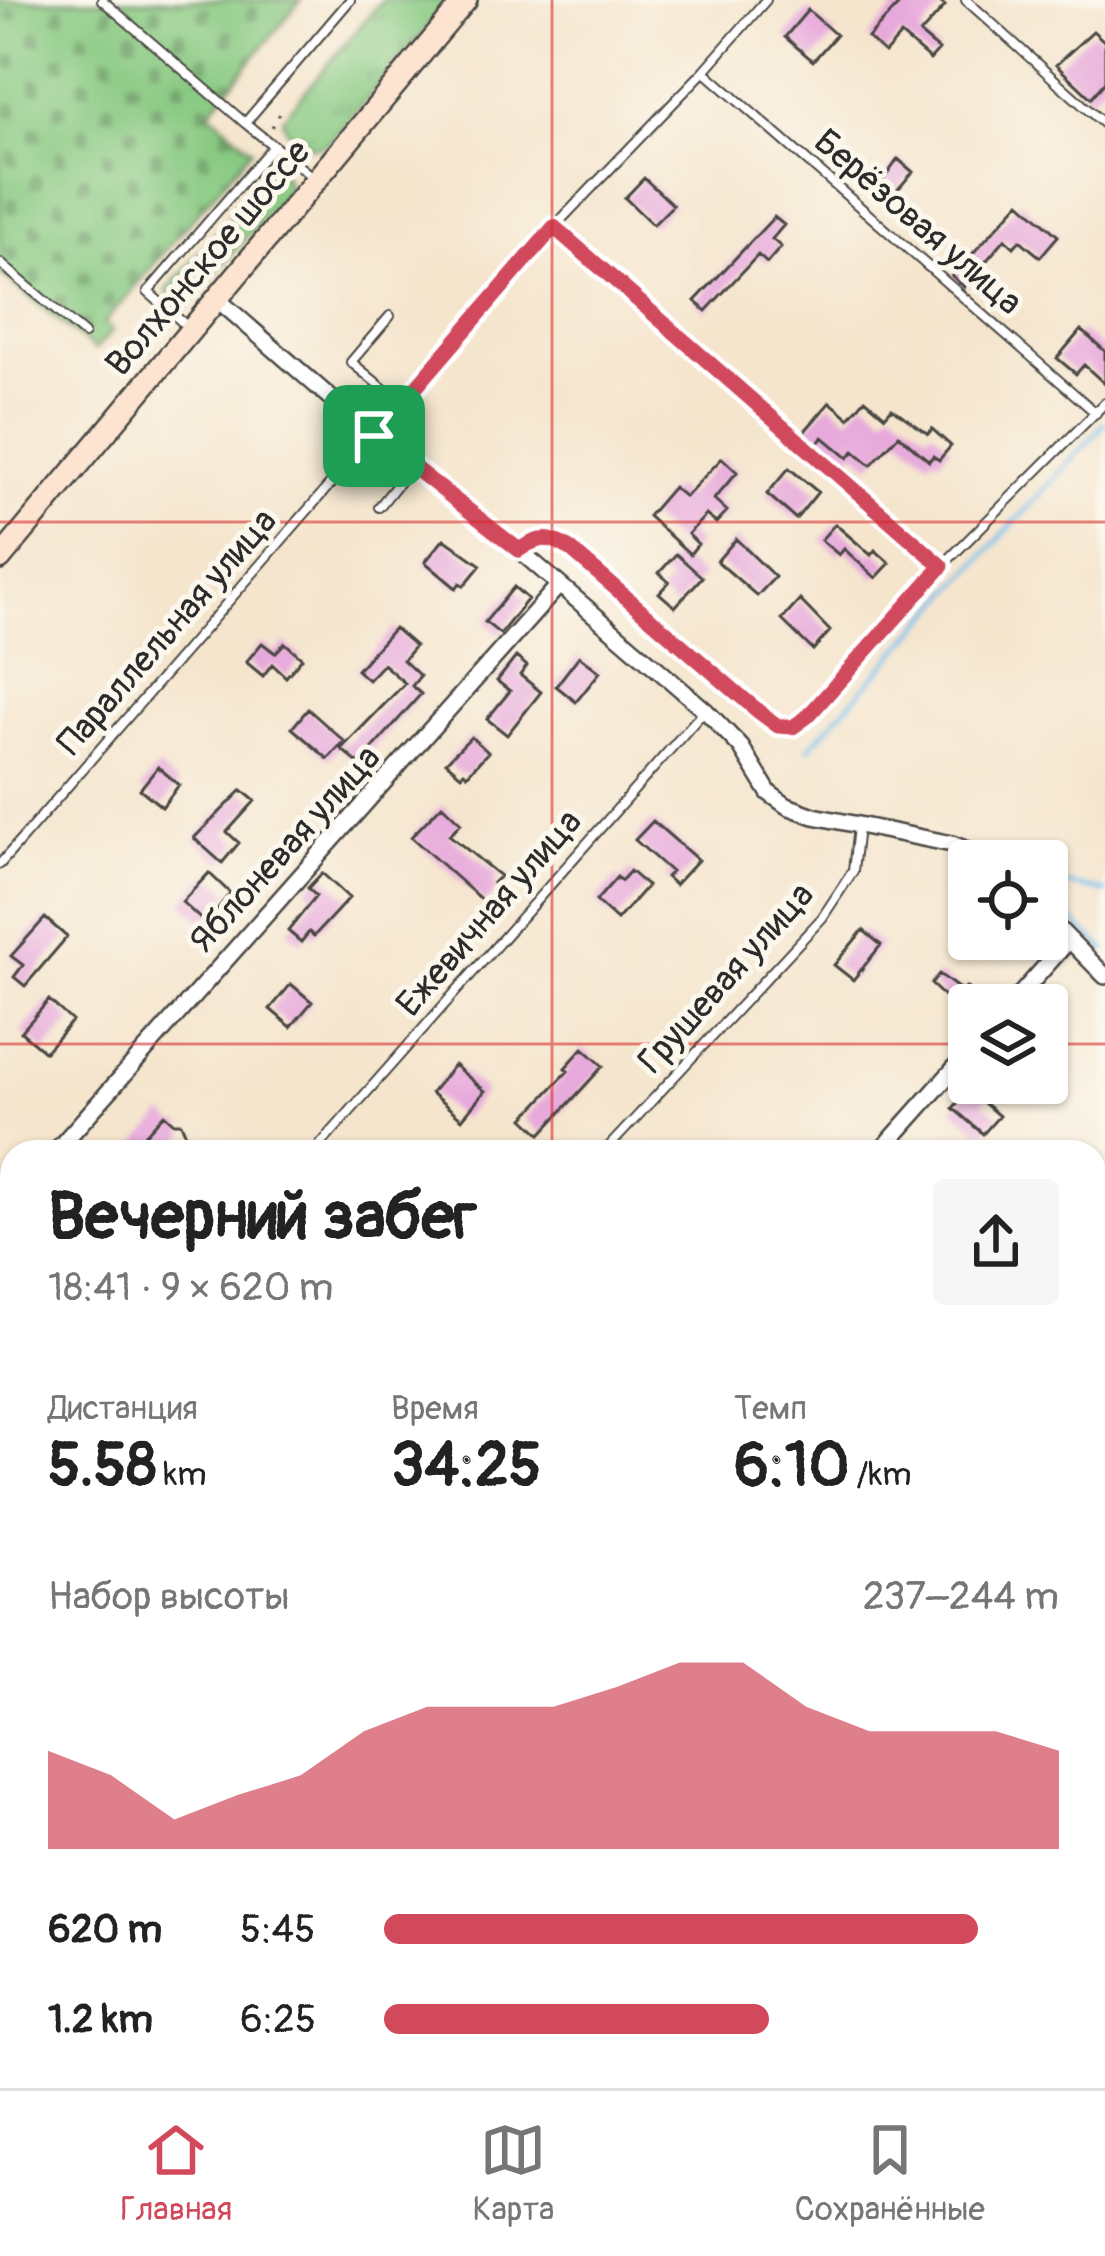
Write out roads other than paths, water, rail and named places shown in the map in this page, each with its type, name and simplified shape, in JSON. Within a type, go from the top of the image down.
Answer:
[{"type":"main road","name":"Волхонское шоссе","points":[[0,559],[466,0]]},
{"type":"street","points":[[216,298],[374,436],[519,550],[705,710],[742,747],[769,793],[787,806],[948,843]]},
{"type":"street","name":"Яблоневая улица","points":[[66,1140],[560,585]]},
{"type":"street","points":[[1068,941],[1105,976]]},
{"type":"street","points":[[1030,984],[1051,960]]},
{"type":"street","points":[[891,1140],[948,1076]]},
{"type":"lane","points":[[102,0],[316,180]]},
{"type":"lane","points":[[245,123],[350,0]]},
{"type":"lane","name":"Параллельная улица","points":[[0,864],[554,227],[766,0]]},
{"type":"lane","points":[[966,0],[1105,125]]},
{"type":"lane","name":"Берёзовая улица","points":[[704,71],[1096,413]]},
{"type":"lane","points":[[189,328],[148,292],[274,145]]},
{"type":"lane","points":[[554,227],[942,566]]},
{"type":"lane","points":[[0,263],[84,334]]},
{"type":"lane","points":[[390,316],[351,362],[402,404]]},
{"type":"lane","points":[[519,550],[535,539],[554,538],[778,726],[793,727],[942,566],[1105,403]]},
{"type":"lane","points":[[379,507],[412,466]]},
{"type":"lane","name":"Ежевичная улица","points":[[325,1140],[705,710]]},
{"type":"lane","name":"Грушевая улица","points":[[615,1140],[822,918],[853,871],[858,825]]},
{"type":"waterway","points":[[808,749],[1105,423]]},
{"type":"waterway","points":[[1068,884],[1105,892]]},
{"type":"waterway","points":[[1068,917],[1105,950]]}]
